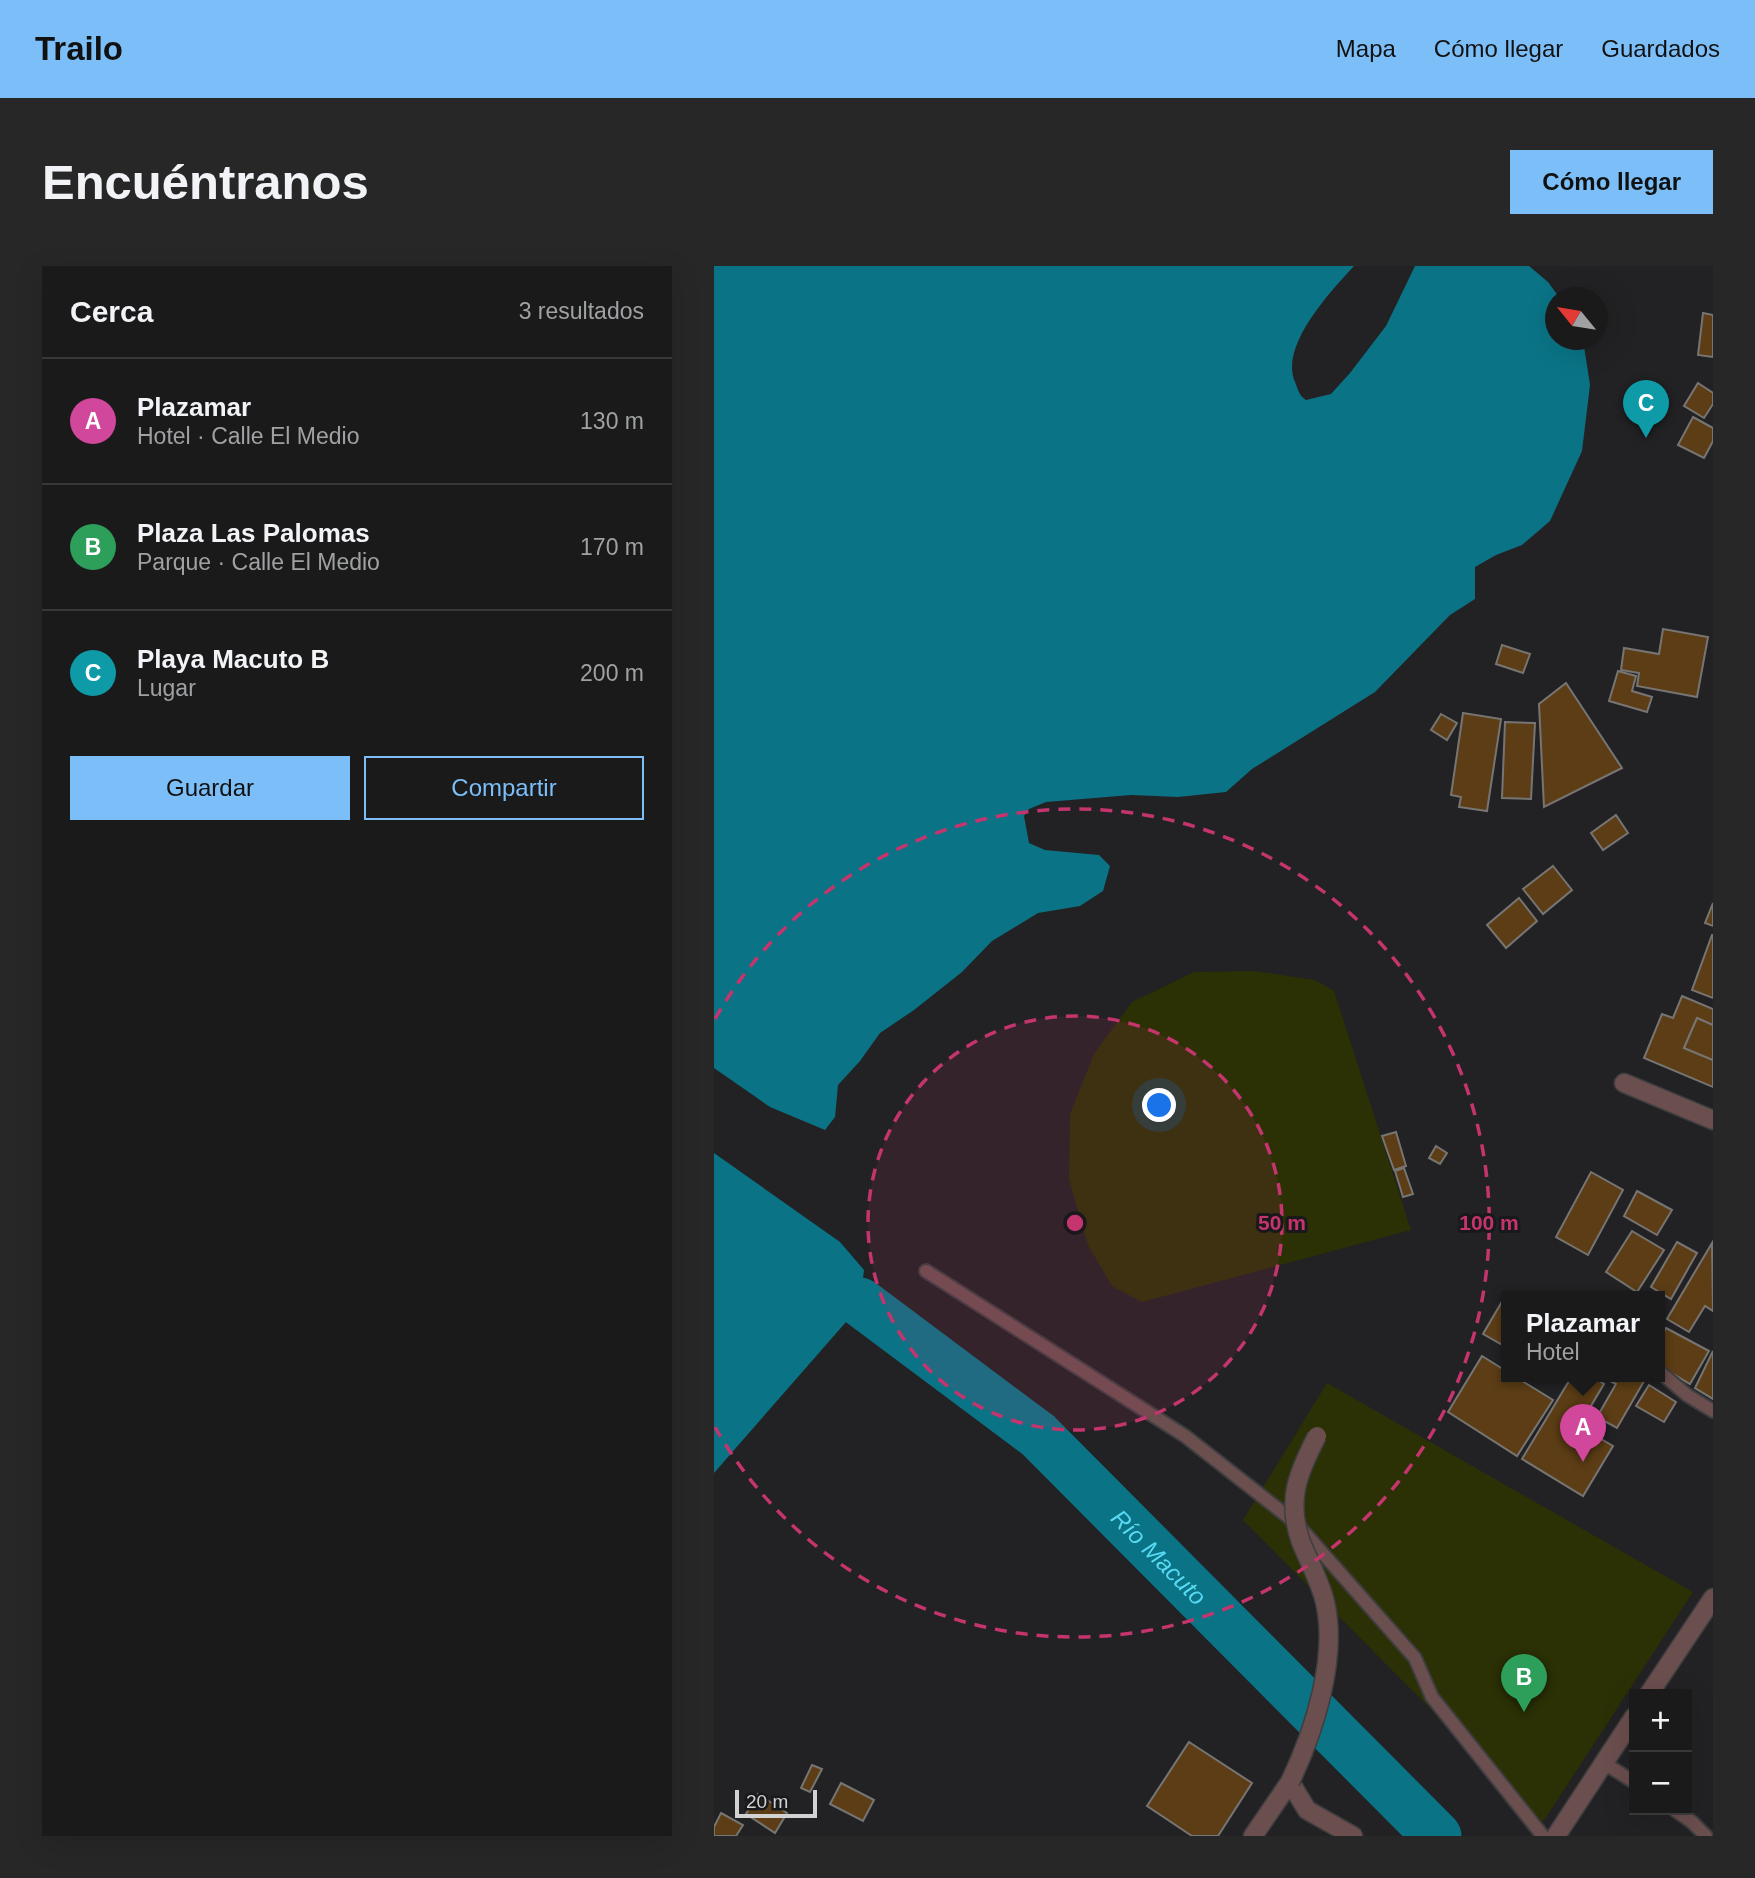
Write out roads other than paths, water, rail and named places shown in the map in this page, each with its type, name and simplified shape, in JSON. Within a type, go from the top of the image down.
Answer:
[{"type":"street","points":[[1624,1083],[1713,1120]]},
{"type":"street","points":[[1253,1836],[1290,1782],[1309,1741],[1323,1679],[1329,1638],[1325,1602],[1301,1541],[1294,1499],[1300,1468],[1317,1436]]},
{"type":"street","points":[[1652,1689],[1713,1598]]},
{"type":"street","points":[[1556,1836],[1629,1725]]},
{"type":"street","points":[[1290,1782],[1307,1810],[1353,1836]]},
{"type":"lane","points":[[926,1271],[1185,1436],[1296,1523],[1415,1658],[1432,1697],[1543,1836]]},
{"type":"lane","points":[[1665,1376],[1687,1395],[1713,1411]]},
{"type":"lane","points":[[1604,1763],[1629,1779]]},
{"type":"lane","points":[[1682,1815],[1706,1836]]},
{"type":"water","points":[[714,266],[1354,266],[1321,304],[1294,352],[1292,368],[1295,382],[1306,400],[1331,394],[1350,373],[1386,326],[1415,266],[1529,266],[1548,282],[1552,287],[1545,287],[1545,350],[1585,350],[1590,385],[1582,451],[1550,521],[1522,545],[1475,567],[1475,599],[1450,615],[1375,692],[1252,769],[1226,792],[1178,797],[1131,795],[1046,802],[1029,809],[1024,816],[1029,843],[1045,850],[1099,855],[1110,866],[1103,891],[1080,906],[1038,913],[992,941],[962,972],[880,1033],[838,1085],[835,1117],[825,1130],[770,1107],[714,1068]]},
{"type":"water","points":[[714,1153],[840,1242],[864,1270],[860,1302],[846,1322],[714,1473]]},
{"type":"waterway","name":"Río Macuto","points":[[860,1302],[1038,1435],[1437,1836]]},
{"type":"place","name":"Playa Macuto B","points":[[1646,438]]},
{"type":"place","name":"Plazamar","points":[[1583,1462]]},
{"type":"place","name":"Plaza Las Palomas","points":[[1524,1712]]}]
